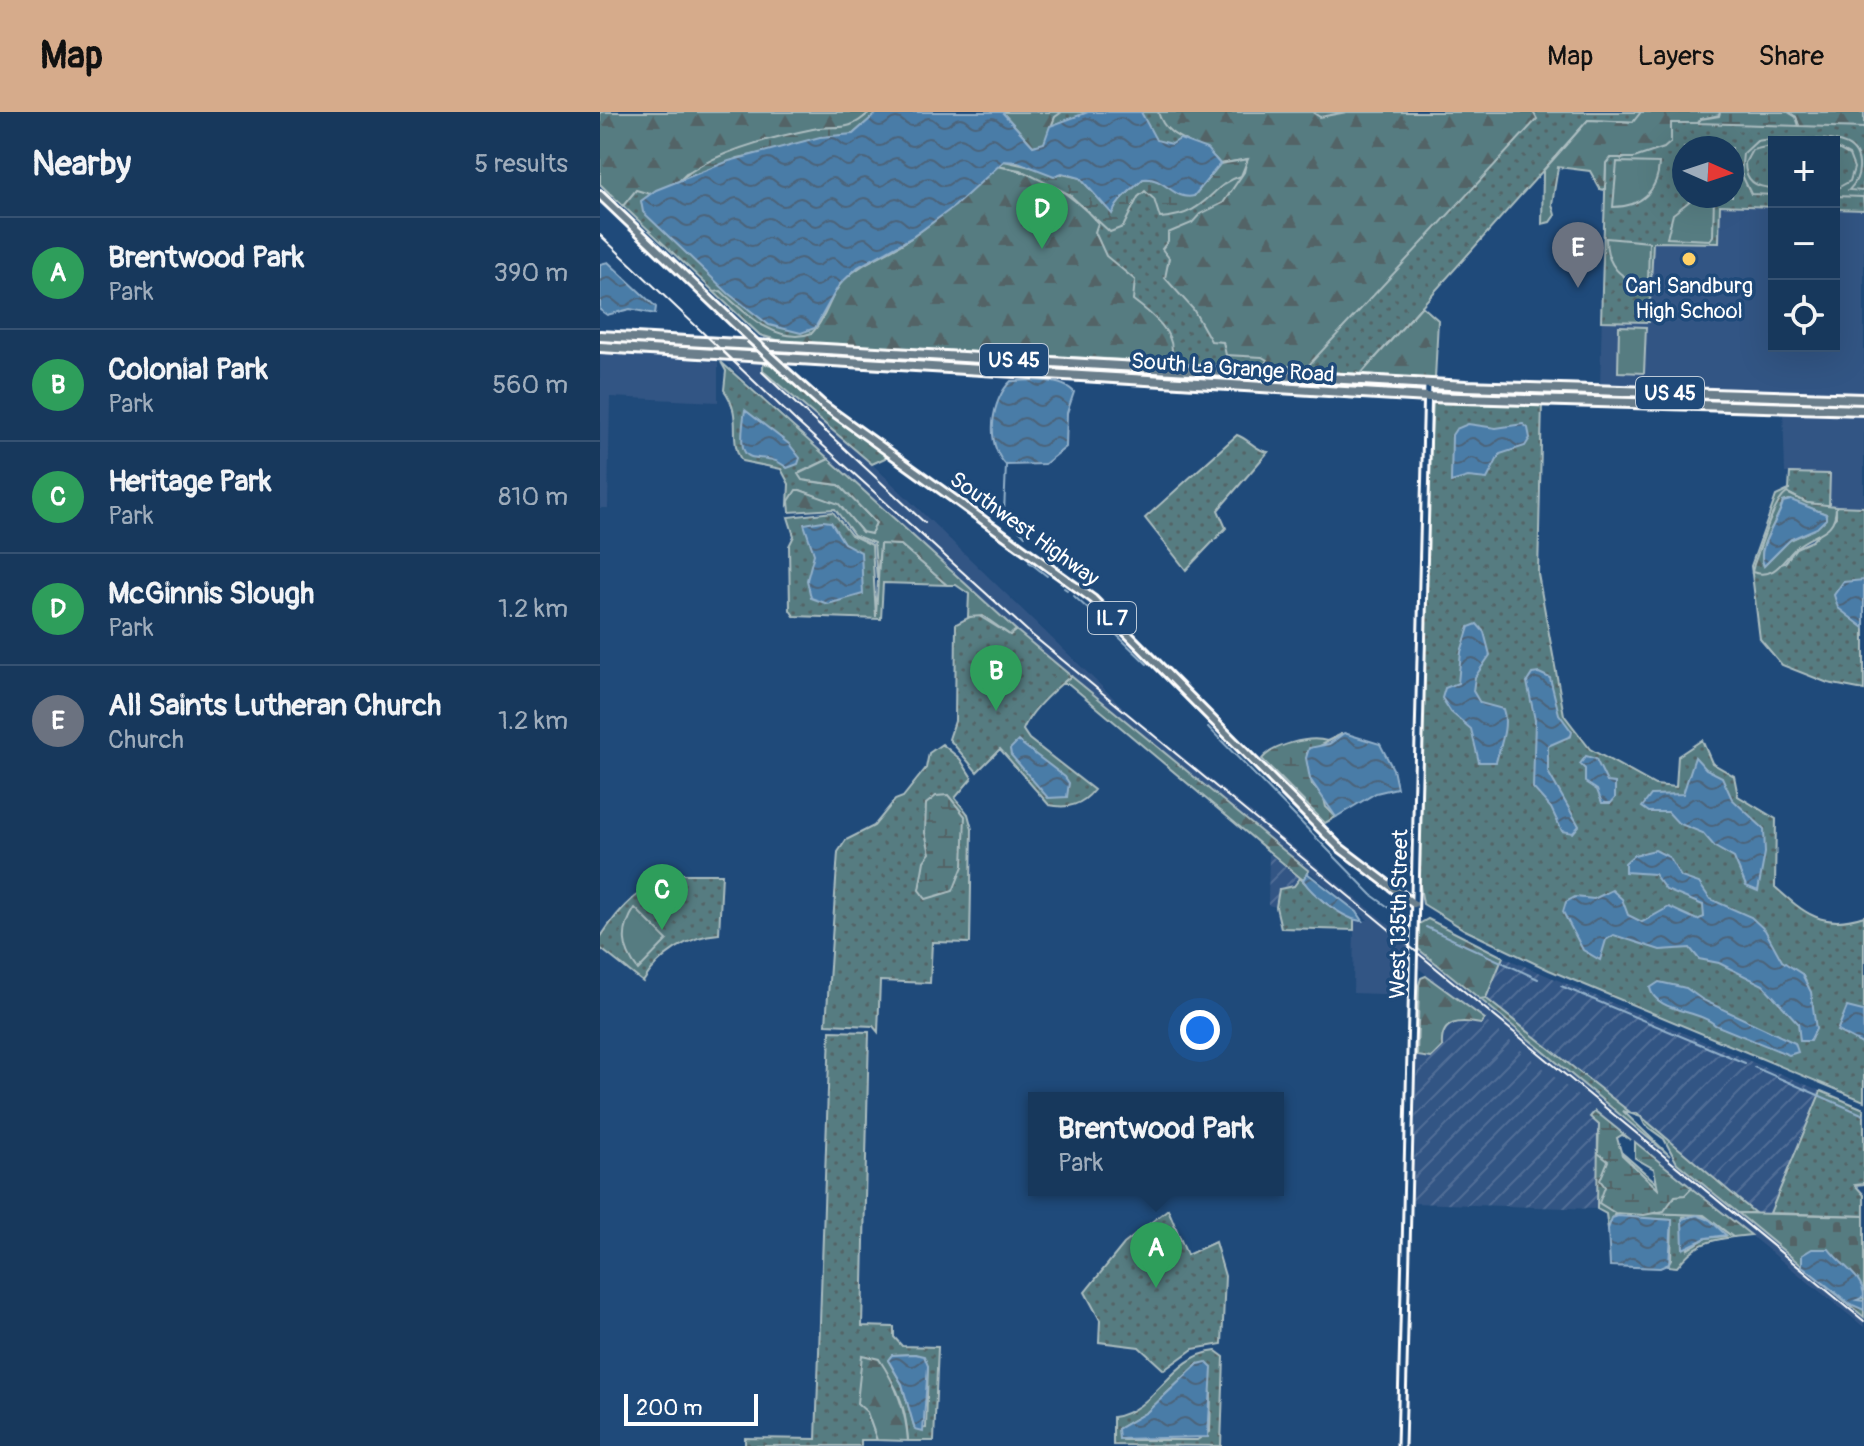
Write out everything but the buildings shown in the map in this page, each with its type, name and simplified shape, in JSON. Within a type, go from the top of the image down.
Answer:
[{"type":"highway","name":"South La Grange Road","points":[[600,336],[1428,383],[1864,399]]},
{"type":"highway","name":"South La Grange Road","points":[[600,347],[1428,397],[1864,410]]},
{"type":"main road","name":"Southwest Highway","points":[[600,195],[822,404],[1093,599],[1339,847],[1414,904]]},
{"type":"street","name":"West 135th Street","points":[[1401,1446],[1428,383]]},
{"type":"shaded area","name":"Carl Sandburg High School","points":[[1864,128],[1864,394],[1600,387],[1606,163],[1672,147],[1672,208],[1744,208],[1744,140],[1768,138],[1768,352],[1840,352],[1840,136],[1784,136]]},
{"type":"shaded area","points":[[600,353],[718,362],[718,402],[610,397],[608,508],[600,508]]},
{"type":"shaded area","points":[[725,362],[763,364],[763,371],[872,464],[1128,712],[1409,941],[1408,995],[1353,993],[1354,920],[1368,920],[1016,630]]},
{"type":"shaded area","points":[[1783,409],[1864,411],[1864,507],[1829,506],[1830,474],[1785,473]]},
{"type":"shaded area","points":[[1269,854],[1300,878],[1294,886],[1279,889],[1276,907],[1268,905]]},
{"type":"shaded area","points":[[1417,948],[1864,1317],[1864,1327],[1417,967]]},
{"type":"shaded area","points":[[1503,957],[1821,1091],[1770,1213],[1755,1213],[1637,1113],[1631,1114],[1606,1097],[1486,998]]},
{"type":"shaded area","points":[[1431,977],[1599,1113],[1597,1209],[1413,1203],[1419,985]]},
{"type":"green space","points":[[600,112],[1864,112],[1864,210],[1840,209],[1840,136],[1768,136],[1768,207],[1744,206],[1744,136],[1672,136],[1672,208],[1720,208],[1719,243],[1653,242],[1649,322],[1601,321],[1606,163],[1614,156],[1622,159],[1664,148],[1670,123],[1588,120],[1361,374],[784,342],[760,335],[600,184]]},
{"type":"green space","points":[[600,112],[870,112],[853,127],[819,128],[759,142],[686,174],[676,184],[650,194],[636,190],[623,206],[600,184]]},
{"type":"green space","points":[[870,112],[878,112],[853,134],[738,158],[676,184],[704,164],[740,148],[813,129],[849,126]]},
{"type":"green space","points":[[1002,112],[1062,112],[1055,117],[1044,144],[1033,146]]},
{"type":"green space","points":[[1158,112],[1312,112],[1320,117],[1347,112],[1533,112],[1537,119],[1307,367],[1266,365],[1267,360],[1262,357],[1226,355],[1223,342],[1211,341],[1193,309],[1165,278],[1169,258],[1162,249],[1168,241],[1168,233],[1192,223],[1200,214],[1223,203],[1244,172],[1247,159],[1220,164],[1204,150],[1169,130]]},
{"type":"green space","points":[[1641,112],[1720,112],[1720,115],[1701,119],[1698,123],[1671,123],[1671,142],[1664,148],[1634,158],[1610,158],[1606,163],[1605,190],[1600,189],[1590,171],[1558,167],[1552,204],[1555,215],[1550,222],[1542,224],[1543,171],[1588,120],[1633,122]]},
{"type":"green space","points":[[1720,112],[1788,112],[1796,117],[1799,126],[1698,123],[1701,119],[1719,116]]},
{"type":"green space","points":[[1788,112],[1864,112],[1864,128],[1799,126],[1796,117]]},
{"type":"green space","points":[[1864,138],[1864,207],[1863,197],[1840,196],[1840,187],[1850,181],[1854,168],[1849,155],[1840,150],[1840,142],[1849,146],[1858,157],[1859,171],[1849,190],[1863,191]]},
{"type":"green space","points":[[1768,140],[1768,146],[1752,150],[1745,163],[1747,175],[1757,185],[1768,188],[1768,195],[1751,194],[1744,179],[1744,153],[1757,141]]},
{"type":"green space","points":[[1248,159],[1241,176],[1230,180],[1199,206],[1176,216],[1160,218],[1154,199],[1145,191],[1138,197],[1123,227],[1110,232],[1069,194],[1020,170],[997,166],[1004,161],[1080,178],[1112,213],[1143,179],[1156,180],[1194,196],[1220,164]]},
{"type":"green space","points":[[1617,162],[1659,163],[1655,182],[1646,196],[1632,204],[1613,207]]},
{"type":"green space","points":[[997,166],[1027,174],[1053,186],[1098,223],[1095,232],[1106,256],[1135,280],[1133,300],[1167,333],[1171,341],[1170,359],[1166,362],[784,342],[760,335],[714,292],[721,291],[751,317],[774,331],[799,336],[812,333],[844,280],[860,267],[923,230]]},
{"type":"green space","points":[[1681,208],[1714,208],[1713,236],[1710,240],[1667,238],[1673,214]]},
{"type":"green space","points":[[1606,238],[1649,242],[1648,283],[1630,279],[1616,270],[1609,256]]},
{"type":"green space","points":[[1422,306],[1438,320],[1435,379],[1361,374]]},
{"type":"green space","points":[[1619,326],[1646,327],[1644,373],[1618,372]]},
{"type":"green space","points":[[721,362],[829,459],[799,473],[808,481],[839,485],[876,523],[871,534],[863,533],[839,505],[800,490],[788,505],[789,484],[781,469],[742,461],[736,444],[733,410],[724,390],[726,371]]},
{"type":"green space","points":[[763,364],[774,365],[825,410],[886,453],[885,458],[872,464],[763,371]]},
{"type":"green space","points":[[1438,398],[1542,402],[1538,574],[1564,715],[1590,749],[1655,785],[1676,787],[1678,756],[1702,740],[1712,763],[1734,776],[1738,796],[1776,819],[1775,887],[1805,911],[1825,920],[1850,920],[1864,916],[1864,1101],[1549,970],[1465,930],[1423,904],[1419,880],[1427,498],[1433,403]]},
{"type":"green space","points":[[1237,435],[1268,452],[1218,510],[1226,528],[1186,570],[1145,518]]},
{"type":"green space","points":[[829,459],[1016,630],[1010,635],[983,616],[968,617],[969,594],[956,585],[947,585],[901,545],[880,544],[877,579],[874,543],[854,535],[835,509],[790,512],[789,501],[796,490],[800,490],[839,504],[862,532],[871,534],[876,523],[839,485],[802,480],[798,474]]},
{"type":"green space","points":[[1790,473],[1830,474],[1829,506],[1807,503],[1788,493],[1772,516],[1752,572],[1785,563],[1796,548],[1812,541],[1836,517],[1836,506],[1864,507],[1864,690],[1828,683],[1782,665],[1760,639],[1751,566],[1776,496],[1789,490]]},
{"type":"green space","points":[[1787,493],[1807,503],[1836,506],[1833,522],[1824,531],[1799,545],[1774,570],[1761,574],[1752,572],[1768,525]],"holes":[[[1789,500],[1826,514],[1808,532],[1788,541],[1764,566],[1765,542],[1783,502]]]},
{"type":"green space","points":[[833,512],[851,535],[872,545],[876,617],[880,543],[901,545],[947,585],[883,583],[881,619],[794,616],[790,610],[789,546],[794,536],[788,517]]},
{"type":"green space","points":[[976,614],[1010,635],[1016,630],[1071,676],[1037,708],[1023,730],[1029,739],[1094,790],[1079,802],[1068,806],[1049,805],[1000,749],[977,772],[949,739],[955,721],[956,624]]},
{"type":"green space","points":[[1071,676],[1309,871],[1303,880],[1069,684],[1062,684]]},
{"type":"green space","points":[[1342,734],[1307,753],[1312,785],[1323,794],[1326,807],[1336,817],[1325,823],[1262,759],[1292,743],[1311,739],[1327,741]]},
{"type":"green space","points":[[942,744],[960,759],[972,778],[955,798],[968,814],[972,829],[970,943],[932,942],[930,983],[880,981],[878,1032],[873,1026],[826,1024],[838,852],[846,840],[874,826],[895,800],[903,797],[926,768],[929,753]]},
{"type":"green space","points":[[948,795],[965,816],[963,866],[953,891],[926,899],[919,890],[924,861],[930,853],[925,833],[926,804],[936,796]]},
{"type":"green space","points":[[680,874],[722,874],[719,934],[696,939],[675,949],[657,963],[643,982],[600,948],[600,938],[634,897],[655,883]]},
{"type":"green space","points":[[1300,878],[1324,902],[1354,920],[1354,930],[1281,928],[1276,907],[1279,889],[1294,886]]},
{"type":"green space","points":[[635,908],[667,940],[638,970],[625,940],[627,924]]},
{"type":"green space","points":[[1428,919],[1503,957],[1486,998],[1480,999],[1417,948],[1419,924]]},
{"type":"green space","points":[[1426,976],[1485,1019],[1481,1024],[1459,1022],[1448,1026],[1442,1038],[1442,1047],[1431,1058],[1417,1056],[1419,985],[1421,978]]},
{"type":"green space","points":[[1483,996],[1631,1113],[1637,1113],[1755,1213],[1738,1213],[1677,1163],[1664,1139],[1645,1125],[1641,1117],[1623,1111],[1670,1156],[1480,999]]},
{"type":"green space","points":[[830,1031],[869,1032],[862,1326],[894,1327],[894,1337],[902,1346],[938,1347],[934,1441],[908,1441],[905,1415],[897,1391],[883,1371],[862,1356],[867,1412],[877,1440],[861,1440],[861,1446],[745,1446],[745,1438],[816,1439]],"holes":[[[915,1354],[928,1366],[926,1428],[915,1429],[902,1384],[888,1360],[892,1355]]]},
{"type":"green space","points":[[1821,1091],[1864,1109],[1864,1184],[1855,1185],[1864,1195],[1864,1216],[1770,1213]]},
{"type":"green space","points":[[1595,1111],[1631,1140],[1622,1135],[1617,1138],[1622,1155],[1658,1189],[1654,1169],[1635,1158],[1635,1142],[1692,1188],[1685,1195],[1675,1196],[1664,1211],[1644,1215],[1615,1213],[1599,1203],[1605,1187],[1600,1180],[1608,1161],[1598,1153],[1599,1125],[1590,1117]]},
{"type":"green space","points":[[1598,1132],[1674,1198],[1681,1180],[1751,1235],[1733,1237],[1704,1215],[1615,1213],[1608,1229],[1606,1214],[1597,1209]]},
{"type":"green space","points":[[1168,1209],[1187,1255],[1215,1242],[1225,1276],[1222,1344],[1193,1349],[1164,1370],[1139,1347],[1099,1342],[1100,1320],[1085,1292],[1124,1244]]},
{"type":"green space","points":[[1622,1212],[1704,1215],[1733,1237],[1702,1245],[1689,1253],[1677,1267],[1667,1266],[1671,1259],[1672,1220],[1613,1217]],"holes":[[[1683,1217],[1705,1217],[1725,1236],[1706,1238],[1688,1249]]]},
{"type":"green space","points":[[1738,1213],[1864,1216],[1864,1317]]},
{"type":"green space","points":[[1216,1351],[1224,1357],[1221,1446],[1113,1445],[1113,1417],[1141,1405],[1175,1372],[1200,1355]],"holes":[[[1198,1364],[1211,1393],[1210,1432],[1197,1440],[1123,1440],[1118,1429],[1147,1412]]]},
{"type":"green space","points":[[862,1355],[879,1359],[890,1378],[902,1408],[908,1441],[877,1440],[867,1412],[857,1403]]},
{"type":"water","points":[[878,112],[1002,112],[1033,146],[1044,143],[1050,126],[1088,112],[1141,112],[1156,140],[1172,144],[1180,139],[1207,149],[1220,164],[1194,196],[1180,195],[1157,181],[1143,179],[1121,199],[1112,214],[1080,178],[1062,173],[1054,176],[1018,162],[1004,161],[955,206],[911,238],[858,267],[839,285],[815,328],[801,333],[769,325],[729,294],[643,212],[641,201],[656,190],[729,161],[820,137],[853,134]]},
{"type":"water","points":[[608,262],[656,307],[655,314],[630,309],[607,315],[600,310],[600,264]]},
{"type":"water","points":[[1011,381],[1054,382],[1074,392],[1067,413],[1066,447],[1045,464],[1006,465],[999,456],[993,422],[999,399]]},
{"type":"water","points":[[745,410],[789,444],[800,458],[798,464],[787,468],[777,462],[746,454],[742,432]]},
{"type":"water","points":[[1468,424],[1496,428],[1523,424],[1528,428],[1530,438],[1525,446],[1500,454],[1487,479],[1468,477],[1451,482],[1452,435],[1456,429]]},
{"type":"water","points":[[1791,500],[1826,514],[1826,519],[1817,528],[1791,539],[1764,566],[1765,542],[1783,502]]},
{"type":"water","points":[[831,522],[844,543],[861,552],[863,594],[828,604],[811,598],[807,580],[814,554],[804,524]]},
{"type":"water","points":[[1864,580],[1864,628],[1838,608],[1834,595],[1843,582]]},
{"type":"water","points":[[1477,624],[1484,632],[1490,655],[1475,677],[1473,691],[1480,703],[1503,709],[1505,716],[1496,762],[1479,762],[1471,729],[1451,712],[1442,698],[1445,688],[1458,683],[1461,652],[1469,627]]},
{"type":"water","points":[[1539,673],[1550,678],[1559,714],[1572,732],[1571,736],[1548,746],[1548,772],[1579,826],[1573,833],[1562,831],[1551,808],[1533,788],[1535,720],[1527,682],[1532,674]]},
{"type":"water","points":[[1344,733],[1380,744],[1393,769],[1397,788],[1376,793],[1336,817],[1310,779],[1306,758],[1309,748],[1329,744]]},
{"type":"water","points":[[1018,741],[1065,777],[1069,783],[1067,797],[1048,798],[1011,755],[1010,749]]},
{"type":"water","points":[[1586,756],[1596,759],[1607,782],[1615,783],[1615,798],[1611,803],[1602,803],[1597,790],[1585,782],[1585,769],[1580,764]]},
{"type":"water","points":[[1695,757],[1706,769],[1722,777],[1732,799],[1764,829],[1765,853],[1758,891],[1746,886],[1734,858],[1715,847],[1703,833],[1678,823],[1668,812],[1649,812],[1642,807],[1651,795],[1683,794]]},
{"type":"water","points":[[1655,850],[1669,857],[1681,877],[1699,883],[1710,899],[1751,917],[1765,930],[1782,961],[1802,974],[1811,992],[1816,1029],[1810,1041],[1800,1041],[1798,1023],[1763,985],[1719,963],[1699,959],[1690,948],[1660,950],[1614,935],[1606,940],[1600,960],[1583,950],[1563,912],[1566,902],[1575,897],[1594,899],[1612,890],[1622,899],[1628,915],[1642,922],[1669,907],[1697,920],[1704,917],[1703,905],[1666,890],[1654,874],[1625,872],[1625,863],[1634,855]]},
{"type":"water","points":[[1307,873],[1357,912],[1363,921],[1348,917],[1321,900],[1303,880]]},
{"type":"water","points":[[1659,982],[1686,988],[1703,1000],[1795,1043],[1798,1052],[1789,1055],[1660,1002],[1650,988]]},
{"type":"water","points":[[1847,1007],[1863,1011],[1864,1045],[1837,1031]]},
{"type":"water","points":[[1697,1215],[1710,1220],[1726,1235],[1706,1238],[1683,1249],[1682,1219]]},
{"type":"water","points":[[1612,1218],[1672,1220],[1669,1264],[1660,1268],[1610,1266],[1608,1229]]},
{"type":"water","points":[[1812,1249],[1829,1249],[1856,1277],[1864,1297],[1857,1300],[1864,1301],[1864,1310],[1850,1304],[1802,1266],[1802,1255]]},
{"type":"water","points":[[892,1355],[924,1356],[928,1366],[923,1432],[915,1430],[902,1384],[888,1360]]},
{"type":"water","points":[[1206,1362],[1212,1368],[1208,1437],[1119,1439],[1118,1429],[1147,1412],[1198,1364]]},
{"type":"waterway","points":[[1006,465],[1004,513],[1025,536]]},
{"type":"waterway","points":[[1029,562],[1047,576]]},
{"type":"waterway","points":[[1074,596],[1089,610]]},
{"type":"waterway","points":[[1096,615],[1147,664]]},
{"type":"waterway","points":[[1208,727],[1373,896],[1405,919]]},
{"type":"waterway","points":[[1426,927],[1538,979]]},
{"type":"waterway","points":[[1561,986],[1745,1063]]},
{"type":"waterway","points":[[1754,1067],[1864,1115]]},
{"type":"railway","points":[[600,235],[797,422],[1032,635],[1864,1321]]},
{"type":"railway","points":[[762,372],[826,432]]},
{"type":"railway","points":[[819,425],[925,523]]},
{"type":"place","name":"McGinnis Slough","points":[[1042,249]]},
{"type":"place","name":"Carl Sandburg High School","points":[[1689,259]]},
{"type":"place","name":"All Saints Lutheran Church","points":[[1578,288]]},
{"type":"place","name":"Colonial Park","points":[[996,711]]},
{"type":"place","name":"Heritage Park","points":[[662,930]]},
{"type":"place","name":"Brentwood Park","points":[[1156,1288]]}]
